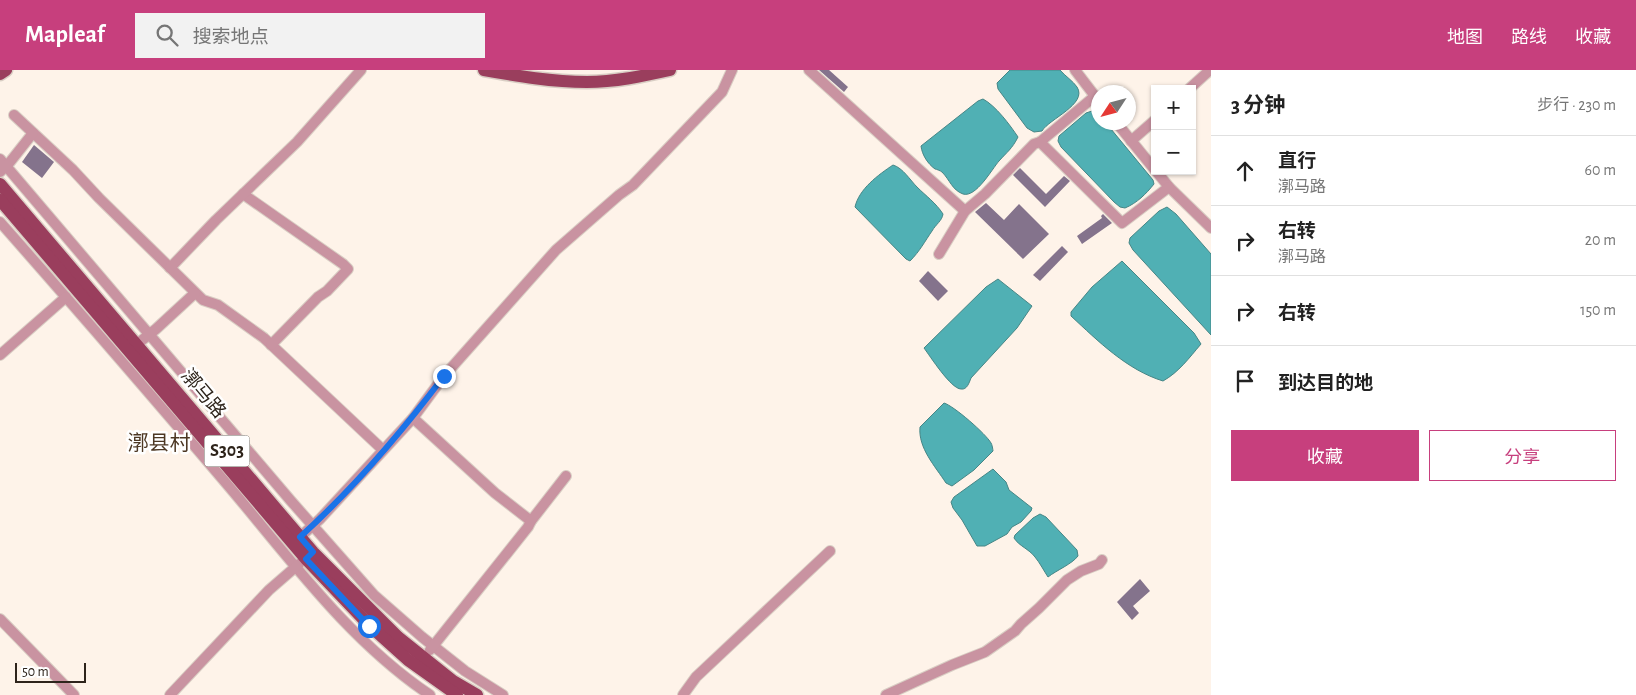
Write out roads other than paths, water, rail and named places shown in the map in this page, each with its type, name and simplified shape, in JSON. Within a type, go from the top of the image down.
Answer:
[{"type":"main road","points":[[0,74],[6,70]]},
{"type":"main road","points":[[484,70],[545,80],[589,82],[617,80],[670,70]]},
{"type":"main road","name":"漷马路","points":[[0,184],[300,537],[305,559],[375,615],[423,658],[452,680],[477,695]]},
{"type":"main road","name":"漷马路","points":[[0,200],[305,559],[369,626],[408,660],[457,695]]},
{"type":"street","points":[[170,268],[216,220],[297,142],[362,70]]},
{"type":"street","points":[[300,537],[413,418],[444,376],[556,250],[633,185],[722,92],[732,70]]},
{"type":"street","points":[[808,70],[965,211]]},
{"type":"street","points":[[1075,70],[1091,90]]},
{"type":"street","points":[[1193,85],[1210,70]]},
{"type":"street","points":[[939,254],[965,211],[985,194],[1034,144],[1040,142],[1091,103]]},
{"type":"street","points":[[14,115],[73,170],[202,300],[218,305],[271,345],[383,450]]},
{"type":"street","points":[[1131,141],[1151,124]]},
{"type":"street","points":[[1122,130],[1151,166]]},
{"type":"street","points":[[34,133],[2,166],[374,595],[465,671],[503,695]]},
{"type":"street","points":[[1040,142],[1122,223],[1169,187]]},
{"type":"street","points":[[1158,175],[1211,228]]},
{"type":"street","points":[[243,194],[344,264],[348,269],[271,345]]},
{"type":"street","points":[[0,222],[233,491],[305,559],[371,647],[414,684],[430,695]]},
{"type":"street","points":[[136,345],[195,293]]},
{"type":"street","points":[[0,355],[66,297]]},
{"type":"street","points":[[413,418],[495,493],[531,521]]},
{"type":"street","points":[[423,658],[566,476]]},
{"type":"street","points":[[683,695],[696,678],[830,551]]},
{"type":"street","points":[[170,695],[269,590],[305,559]]},
{"type":"street","points":[[886,695],[944,668],[985,652],[1015,631],[1067,580],[1081,571],[1099,564],[1102,560]]},
{"type":"street","points":[[0,619],[74,695]]},
{"type":"street","points":[[414,684],[416,695]]},
{"type":"water","points":[[1010,70],[1060,70],[1077,87],[1079,93],[1077,99],[1073,105],[1042,131],[1034,132],[1027,128],[998,89],[997,83]]},
{"type":"water","points":[[983,99],[998,111],[1018,137],[978,187],[973,192],[963,194],[954,187],[942,172],[930,165],[924,156],[921,146]]},
{"type":"water","points":[[1091,111],[1091,130],[1112,130],[1153,180],[1154,184],[1144,195],[1125,208],[1120,207],[1114,202],[1061,147],[1058,141],[1059,136],[1086,113]]},
{"type":"water","points":[[893,165],[903,171],[943,214],[920,250],[910,261],[855,207],[865,188]]},
{"type":"water","points":[[1167,207],[1176,214],[1211,254],[1211,335],[1133,250],[1129,243],[1130,238],[1159,211]]},
{"type":"water","points":[[1122,261],[1194,333],[1201,344],[1179,369],[1163,381],[1137,370],[1125,362],[1102,345],[1071,316],[1071,312],[1092,287]]},
{"type":"water","points":[[998,279],[1032,306],[1017,328],[971,378],[969,384],[963,389],[957,388],[946,378],[924,348],[986,287]]},
{"type":"water","points":[[944,403],[955,409],[977,427],[991,443],[993,450],[974,470],[952,486],[946,483],[928,456],[920,435],[920,427]]},
{"type":"water","points":[[993,469],[1006,482],[1009,490],[1032,508],[1021,522],[1012,527],[1007,534],[985,546],[977,546],[951,502],[954,497]]},
{"type":"water","points":[[1040,514],[1046,517],[1077,550],[1078,556],[1048,577],[1033,554],[1014,538],[1033,518]]},
{"type":"district","name":"漷县村","points":[[159,443]]}]
